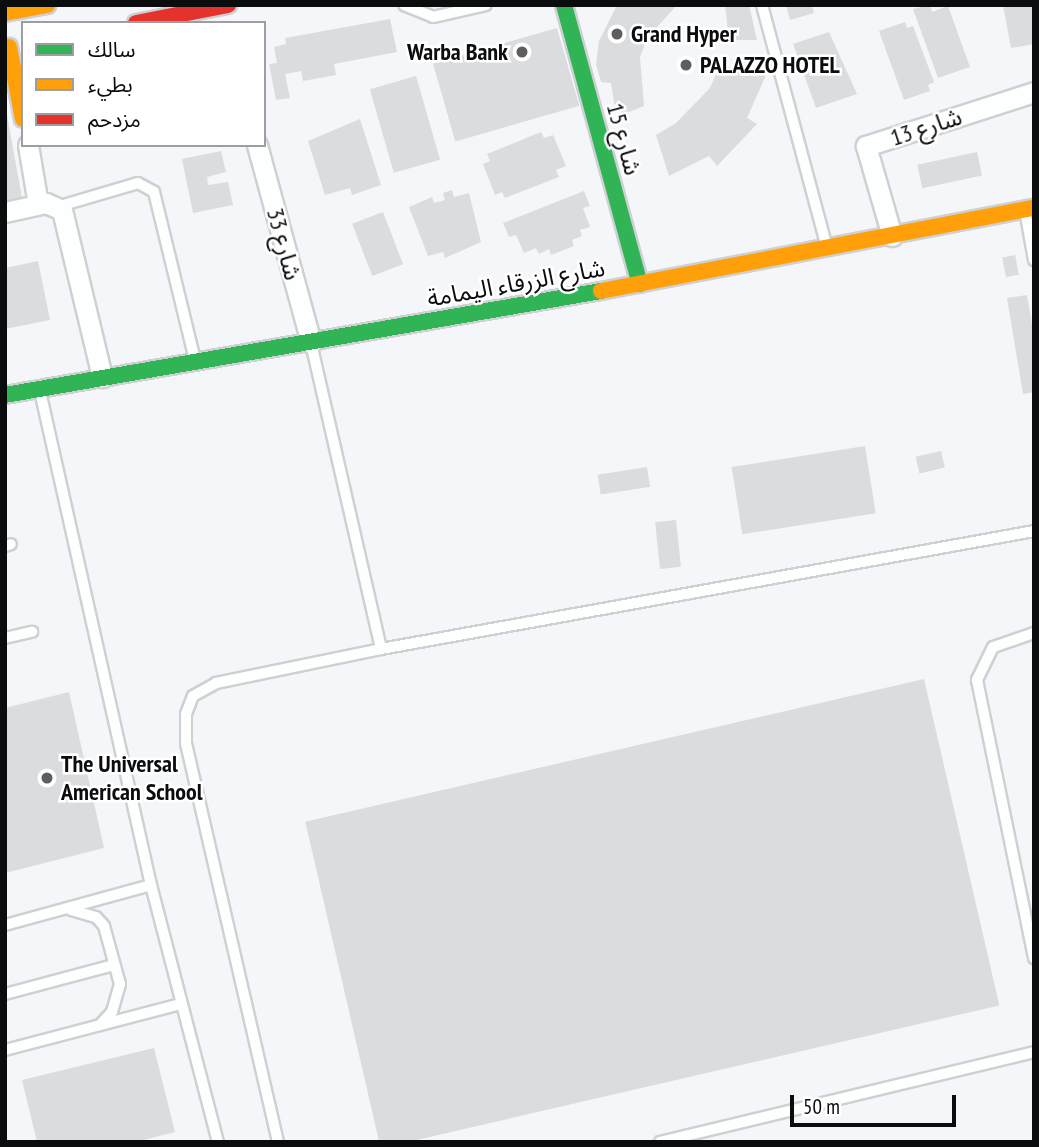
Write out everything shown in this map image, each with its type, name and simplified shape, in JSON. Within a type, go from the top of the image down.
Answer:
[{"type":"street","points":[[5,13],[47,5]]},
{"type":"street","name":"شارع 15","points":[[564,5],[640,284]]},
{"type":"street","points":[[152,21],[223,12]]},
{"type":"street","points":[[12,46],[21,106]]},
{"type":"street","name":"شارع 13","points":[[892,236],[866,146],[1034,92]]},
{"type":"street","points":[[27,147],[38,204]]},
{"type":"street","name":"شارع 33","points":[[258,147],[311,343]]},
{"type":"street","points":[[5,212],[38,204],[60,206],[102,377]]},
{"type":"street","name":"شارع الزرقاء اليمامة","points":[[5,395],[640,284],[1029,209]]},
{"type":"lane","points":[[404,5],[433,17],[486,5]]},
{"type":"lane","points":[[762,5],[827,248]]},
{"type":"lane","points":[[60,206],[138,183],[154,192],[196,362]]},
{"type":"lane","points":[[1029,209],[1034,260]]},
{"type":"lane","points":[[311,343],[382,649]]},
{"type":"lane","points":[[40,390],[151,885],[218,1142]]},
{"type":"lane","points":[[278,1142],[186,744],[186,714],[193,696],[216,683],[382,649],[1034,531]]},
{"type":"lane","points":[[5,638],[32,632]]},
{"type":"lane","points":[[1034,633],[993,647],[977,680],[1034,958]]},
{"type":"lane","points":[[5,925],[151,885]]},
{"type":"lane","points":[[68,909],[96,917],[104,926],[114,965],[118,999],[100,1026]]},
{"type":"lane","points":[[5,994],[114,965]]},
{"type":"lane","points":[[5,1050],[180,1004]]},
{"type":"lane","points":[[660,1142],[1034,1052]]},
{"type":"building","points":[[617,5],[677,5],[648,37],[640,57],[644,106],[622,115],[620,107],[615,108],[611,83],[601,82],[596,64],[599,41]]},
{"type":"building","points":[[725,5],[749,5],[757,40],[729,40]]},
{"type":"building","points":[[786,5],[812,5],[814,13],[790,20]]},
{"type":"building","points":[[930,5],[932,12],[948,6],[970,67],[938,78],[913,9]]},
{"type":"building","points":[[1003,5],[1034,5],[1034,44],[1011,48]]},
{"type":"building","points":[[390,19],[397,52],[334,64],[336,75],[303,81],[301,71],[285,74],[290,98],[276,100],[269,64],[277,63],[274,47],[286,44],[285,38]]},
{"type":"building","points":[[905,22],[907,28],[913,26],[934,82],[928,85],[930,91],[904,100],[879,31]]},
{"type":"building","points":[[557,28],[579,106],[455,141],[433,64]]},
{"type":"building","points":[[829,32],[857,94],[816,108],[793,44]]},
{"type":"building","points":[[720,65],[766,75],[747,118],[757,124],[717,166],[709,156],[669,176],[656,135],[676,123],[710,88]]},
{"type":"building","points":[[416,76],[440,160],[394,173],[370,89]]},
{"type":"building","points":[[5,104],[22,198],[5,201]]},
{"type":"building","points":[[360,119],[381,185],[352,195],[350,188],[325,195],[308,141]]},
{"type":"building","points":[[541,132],[544,138],[553,135],[566,166],[556,170],[559,177],[505,198],[502,192],[495,195],[483,164],[490,161],[487,154]]},
{"type":"building","points":[[221,151],[226,172],[207,177],[208,185],[228,182],[233,205],[193,213],[182,159]]},
{"type":"building","points":[[977,152],[982,175],[922,188],[917,165]]},
{"type":"building","points":[[452,190],[454,197],[469,193],[481,242],[445,258],[443,252],[428,256],[409,207],[432,197],[434,203],[445,200],[443,193]]},
{"type":"building","points":[[584,191],[590,206],[583,208],[590,227],[580,230],[582,236],[572,240],[574,246],[551,255],[549,249],[539,254],[536,248],[524,253],[516,235],[509,237],[503,223]]},
{"type":"building","points":[[383,212],[403,264],[372,276],[352,224]]},
{"type":"building","points":[[1015,255],[1019,275],[1006,277],[1002,257]]},
{"type":"building","points":[[38,261],[50,320],[5,329],[5,268]]},
{"type":"building","points":[[1027,295],[1034,336],[1034,392],[1023,394],[1007,298]]},
{"type":"building","points":[[865,446],[876,513],[742,534],[732,467]]},
{"type":"building","points":[[941,451],[945,468],[919,473],[916,457]]},
{"type":"building","points":[[647,467],[650,487],[601,495],[598,475]]},
{"type":"building","points":[[676,520],[681,567],[660,569],[655,522]]},
{"type":"building","points":[[924,679],[999,1005],[408,1142],[379,1142],[305,822]]},
{"type":"building","name":"The Universal American School","points":[[69,692],[104,848],[5,873],[5,708]]},
{"type":"building","points":[[154,1048],[175,1132],[136,1142],[37,1142],[22,1080]]},
{"type":"traffic: fast","points":[[564,5],[640,284]]},
{"type":"traffic: fast","points":[[5,395],[601,291]]},
{"type":"traffic: slow","points":[[5,13],[47,5]]},
{"type":"traffic: slow","points":[[9,47],[21,109]]},
{"type":"traffic: slow","points":[[601,291],[1034,208]]},
{"type":"traffic: jam","points":[[146,21],[228,5]]},
{"type":"place","name":"Grand Hyper","points":[[617,34]]},
{"type":"place","name":"Warba Bank","points":[[522,52]]},
{"type":"place","name":"PALAZZO HOTEL","points":[[686,65]]},
{"type":"place","name":"The Universal American School","points":[[47,778]]}]
